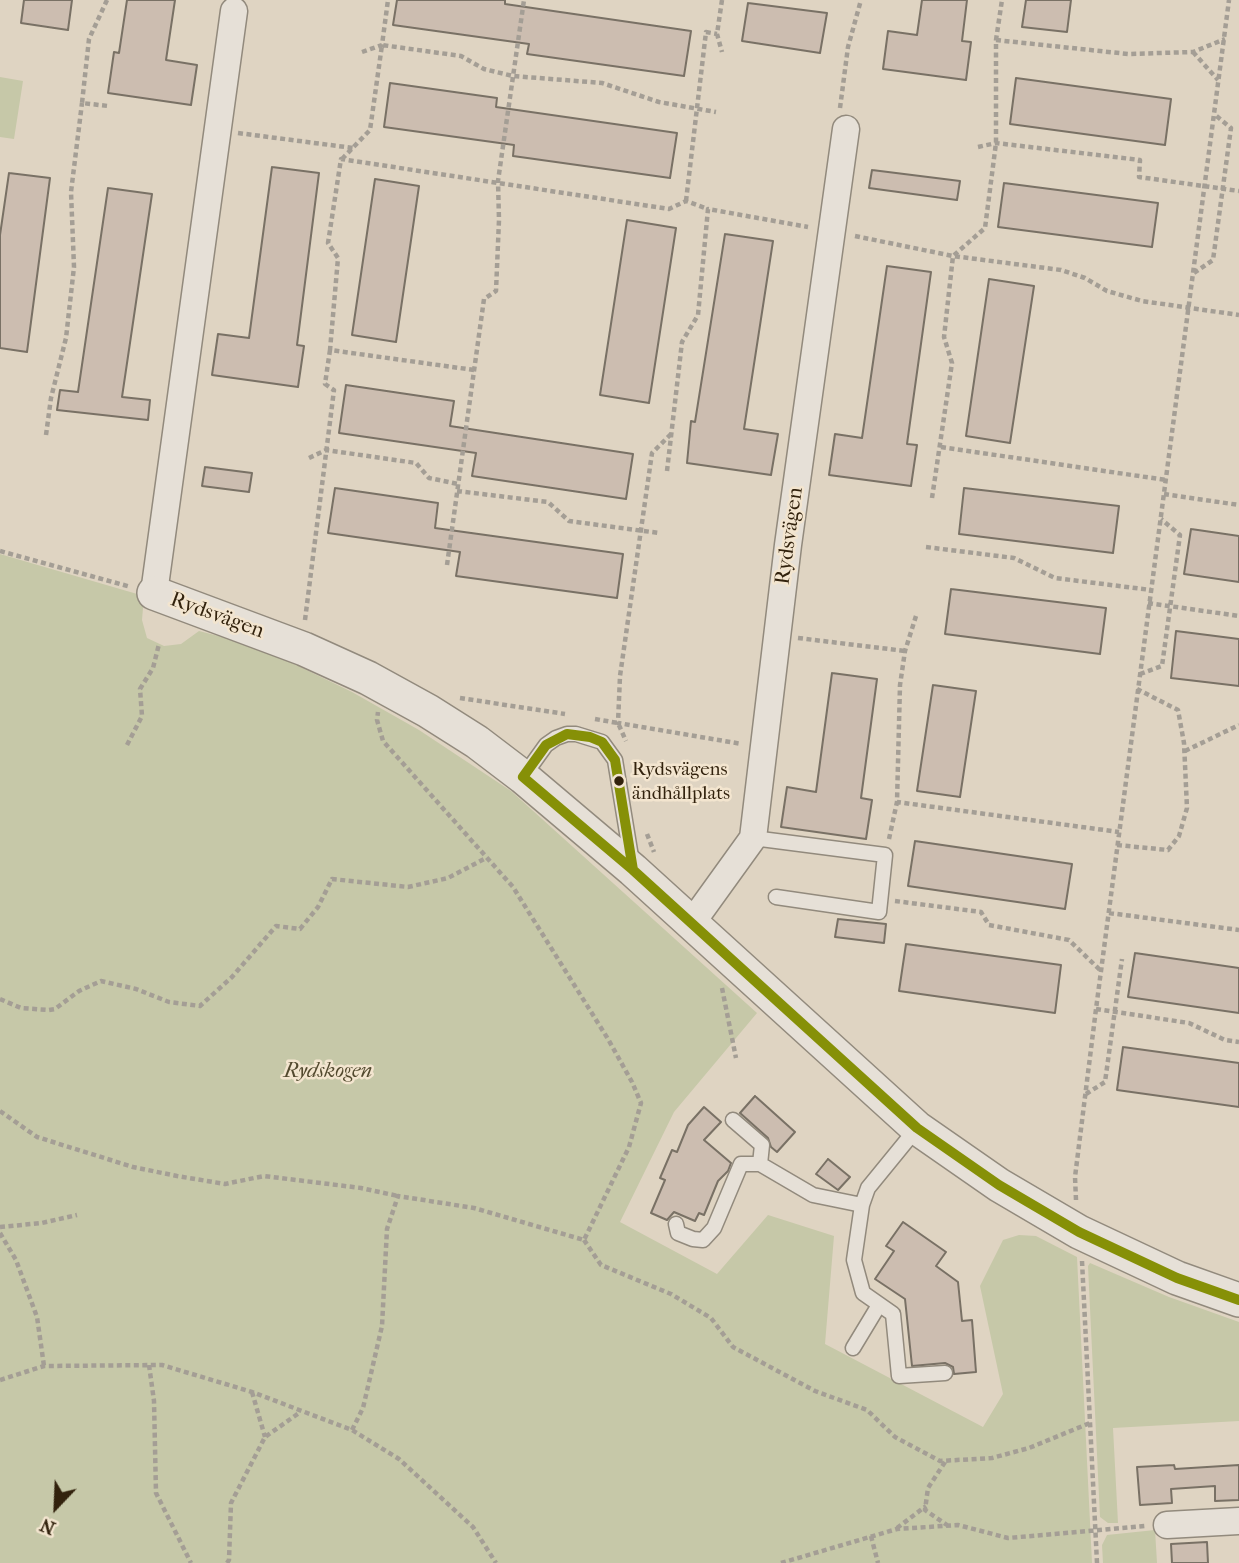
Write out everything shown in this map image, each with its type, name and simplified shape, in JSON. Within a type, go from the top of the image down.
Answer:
[{"type":"street","name":"Rydsvägen","points":[[233,12],[154,593],[304,649],[368,678],[477,742],[644,863],[691,924],[917,1128],[999,1185],[1079,1232],[1165,1273],[1239,1300]]},
{"type":"street","name":"Rydsvägen","points":[[691,924],[753,838],[846,129]]},
{"type":"street","points":[[1167,1525],[1239,1521]]},
{"type":"lane","points":[[523,777],[545,745],[556,738],[576,734],[601,742],[615,760],[626,819],[644,863]]},
{"type":"lane","points":[[753,838],[886,855],[879,912],[776,897]]},
{"type":"lane","points":[[733,1120],[762,1145],[761,1164]]},
{"type":"lane","points":[[917,1128],[868,1188],[862,1205],[854,1260],[863,1293],[893,1314],[899,1376],[945,1373]]},
{"type":"lane","points":[[676,1224],[678,1233],[704,1240],[714,1228],[741,1164],[761,1164],[813,1195],[862,1205]]},
{"type":"lane","points":[[853,1348],[879,1305]]},
{"type":"path","points":[[47,435],[51,398],[65,338],[74,267],[71,192],[89,39],[107,0]]},
{"type":"path","points":[[304,628],[334,390],[325,384],[338,258],[328,243],[341,159],[370,130],[388,0]]},
{"type":"path","points":[[447,565],[484,299],[496,291],[499,257],[498,181],[524,0]]},
{"type":"path","points":[[722,0],[717,34],[722,52]]},
{"type":"path","points":[[846,129],[839,105],[848,47],[860,0]]},
{"type":"path","points":[[932,498],[952,363],[944,337],[953,256],[985,228],[996,143],[996,40],[1002,0]]},
{"type":"path","points":[[1097,1563],[1075,1177],[1229,0]]},
{"type":"path","points":[[686,201],[706,32],[717,34]]},
{"type":"path","points":[[996,40],[1128,54],[1193,52],[1224,39]]},
{"type":"path","points":[[362,52],[382,45],[461,56],[484,69],[513,76],[602,83],[659,102],[716,112]]},
{"type":"path","points":[[1193,52],[1219,82]]},
{"type":"path","points":[[82,103],[108,106]]},
{"type":"path","points":[[1194,274],[1213,260],[1231,128],[1214,114]]},
{"type":"path","points":[[216,131],[353,148]]},
{"type":"path","points":[[978,147],[996,143],[1140,160],[1139,177],[1239,191]]},
{"type":"path","points":[[341,159],[669,209],[686,201],[708,209],[953,256],[1061,270],[1085,278],[1107,291],[1142,301],[1239,316]]},
{"type":"path","points":[[667,471],[682,342],[698,315],[708,209]]},
{"type":"path","points":[[330,350],[474,370]]},
{"type":"path","points":[[671,434],[652,453],[620,676],[618,723],[764,747]]},
{"type":"path","points":[[941,447],[1166,480]]},
{"type":"path","points":[[309,458],[326,450],[416,463],[429,478],[458,484]]},
{"type":"path","points":[[457,491],[548,502],[569,521],[659,533]]},
{"type":"path","points":[[1164,494],[1239,505]]},
{"type":"path","points":[[1139,674],[1161,666],[1180,535],[1160,519]]},
{"type":"path","points":[[926,547],[1014,558],[1055,578],[1151,590]]},
{"type":"path","points":[[0,551],[154,593]]},
{"type":"path","points":[[1148,603],[1239,616]]},
{"type":"path","points":[[886,855],[897,802],[900,685],[905,651],[916,616]]},
{"type":"path","points":[[778,636],[905,651]]},
{"type":"path","points":[[127,745],[142,716],[140,689],[153,668],[159,644]]},
{"type":"path","points":[[1117,845],[1168,849],[1179,836],[1187,808],[1185,751],[1178,710],[1137,689]]},
{"type":"path","points":[[379,700],[377,720],[383,741],[513,887],[608,1039],[641,1103],[629,1147],[583,1240]]},
{"type":"path","points":[[1185,751],[1239,725]]},
{"type":"path","points":[[897,802],[1119,832]]},
{"type":"path","points":[[644,863],[646,830]]},
{"type":"path","points":[[0,999],[21,1008],[55,1009],[79,991],[101,981],[136,989],[169,1002],[200,1006],[232,977],[276,926],[300,929],[318,907],[332,879],[408,887],[448,878],[486,858]]},
{"type":"path","points":[[881,899],[981,912],[989,925],[1069,940],[1101,970]]},
{"type":"path","points":[[1109,913],[1239,930]]},
{"type":"path","points":[[1086,1094],[1105,1082],[1122,959]]},
{"type":"path","points":[[721,982],[736,1058]]},
{"type":"path","points":[[1096,1009],[1189,1023],[1225,1040],[1239,1042]]},
{"type":"path","points":[[0,1111],[37,1137],[133,1167],[225,1185],[264,1177],[361,1188],[474,1208],[583,1240],[601,1265],[671,1294],[711,1318],[733,1347],[815,1391],[867,1410],[895,1437],[940,1461],[992,1458],[1029,1448],[1090,1423]]},
{"type":"path","points":[[352,1430],[363,1408],[382,1326],[387,1229],[398,1196]]},
{"type":"path","points":[[0,1227],[42,1223],[77,1215]]},
{"type":"path","points":[[0,1234],[16,1260],[37,1317],[44,1366]]},
{"type":"path","points":[[149,1365],[154,1401],[156,1493],[191,1563]]},
{"type":"path","points":[[0,1380],[44,1366],[162,1365],[252,1392],[352,1430],[399,1458],[473,1527],[496,1563]]},
{"type":"path","points":[[252,1392],[265,1437]]},
{"type":"path","points":[[229,1562],[232,1503],[265,1437],[300,1412]]},
{"type":"path","points":[[945,1461],[928,1488],[925,1510],[948,1525]]},
{"type":"path","points":[[897,1529],[926,1506]]},
{"type":"path","points":[[781,1563],[897,1529],[958,1525],[1009,1538],[1167,1525]]},
{"type":"path","points":[[871,1536],[878,1563]]},
{"type":"green space","points":[[0,77],[23,81],[14,139],[0,137]]},
{"type":"green space","name":"Rydskogen","points":[[0,554],[144,596],[142,620],[147,638],[164,646],[181,644],[199,631],[230,639],[292,663],[352,692],[419,730],[511,791],[757,1013],[674,1112],[620,1222],[717,1274],[768,1215],[834,1236],[825,1344],[983,1427],[1003,1394],[980,1286],[1003,1240],[1019,1235],[1036,1236],[1077,1257],[1092,1563],[0,1563]]},
{"type":"green space","points":[[1090,1263],[1169,1297],[1239,1322],[1239,1421],[1113,1428],[1118,1523],[1108,1523],[1100,1517],[1088,1266]]},
{"type":"green space","points":[[1155,1530],[1157,1563],[1103,1563],[1102,1545],[1107,1535]]},
{"type":"building","points":[[24,0],[72,0],[68,30],[21,23]]},
{"type":"building","points":[[127,0],[175,0],[166,60],[197,65],[191,105],[108,93],[114,52],[119,53]]},
{"type":"building","points":[[397,0],[505,0],[505,4],[691,31],[684,76],[527,54],[529,44],[393,25]]},
{"type":"building","points":[[922,0],[967,0],[962,41],[971,42],[966,80],[883,69],[888,31],[917,35]]},
{"type":"building","points":[[1026,0],[1071,0],[1067,32],[1022,27]]},
{"type":"building","points":[[748,3],[827,13],[820,53],[742,41]]},
{"type":"building","points":[[1016,78],[1171,99],[1165,145],[1010,124]]},
{"type":"building","points":[[390,83],[497,98],[496,107],[677,133],[670,178],[513,156],[514,145],[384,127]]},
{"type":"building","points":[[272,167],[319,173],[297,345],[304,346],[298,387],[212,375],[218,334],[249,338]]},
{"type":"building","points":[[872,170],[960,181],[957,200],[869,188]]},
{"type":"building","points":[[9,173],[50,178],[27,352],[0,348],[0,235]]},
{"type":"building","points":[[375,179],[419,186],[396,342],[352,335]]},
{"type":"building","points":[[1004,183],[1158,203],[1152,247],[998,227]]},
{"type":"building","points":[[108,188],[152,194],[122,397],[150,400],[148,420],[57,410],[60,390],[78,392]]},
{"type":"building","points":[[627,220],[676,228],[649,403],[600,395]]},
{"type":"building","points":[[725,234],[773,241],[744,429],[778,434],[771,475],[687,463],[691,421],[695,422]]},
{"type":"building","points":[[887,266],[931,272],[907,444],[917,445],[911,486],[829,475],[835,434],[862,438]]},
{"type":"building","points":[[989,279],[1034,286],[1010,443],[966,436]]},
{"type":"building","points":[[346,385],[454,401],[450,426],[633,454],[626,499],[472,476],[476,453],[339,433]]},
{"type":"building","points":[[205,467],[252,473],[249,492],[202,486]]},
{"type":"building","points":[[335,488],[438,503],[435,528],[623,554],[617,598],[456,576],[460,552],[328,533]]},
{"type":"building","points":[[964,488],[1119,506],[1113,553],[959,534]]},
{"type":"building","points":[[1191,529],[1239,536],[1239,582],[1184,574]]},
{"type":"building","points":[[951,589],[1106,608],[1100,654],[945,634]]},
{"type":"building","points":[[1176,631],[1239,639],[1239,686],[1171,678]]},
{"type":"building","points":[[832,673],[877,679],[861,798],[872,800],[866,839],[781,827],[787,787],[816,792]]},
{"type":"building","points":[[933,685],[976,691],[960,797],[917,791]]},
{"type":"building","points":[[915,841],[1072,864],[1065,909],[908,886]]},
{"type":"building","points":[[838,919],[886,924],[884,943],[835,937]]},
{"type":"building","points":[[906,944],[1061,965],[1055,1013],[899,991]]},
{"type":"building","points":[[1135,953],[1239,968],[1239,1013],[1128,997]]},
{"type":"building","points":[[1123,1047],[1239,1063],[1239,1107],[1117,1090]]},
{"type":"building","points":[[755,1096],[795,1132],[777,1152],[771,1147],[768,1138],[740,1113]]},
{"type":"building","points":[[704,1107],[721,1122],[704,1140],[731,1163],[728,1171],[718,1181],[704,1215],[699,1213],[695,1221],[674,1212],[667,1220],[651,1213],[665,1180],[660,1178],[672,1150],[677,1152],[688,1125]]},
{"type":"building","points":[[828,1159],[850,1177],[838,1190],[816,1174]]},
{"type":"building","points":[[903,1222],[946,1252],[936,1266],[958,1282],[962,1321],[972,1320],[976,1372],[954,1374],[953,1367],[945,1363],[912,1366],[905,1299],[875,1279],[894,1251],[886,1246]]},
{"type":"building","points":[[1174,1465],[1175,1469],[1239,1465],[1239,1500],[1215,1501],[1215,1486],[1171,1489],[1172,1503],[1140,1505],[1137,1467]]},
{"type":"building","points":[[1207,1542],[1208,1563],[1172,1563],[1171,1544]]},
{"type":"transit line","points":[[567,734],[590,737],[602,742],[615,760],[633,870],[523,777],[546,745],[567,734]]},
{"type":"transit line","points":[[633,870],[917,1128],[999,1185],[1079,1232],[1177,1278],[1239,1300]]},
{"type":"place","name":"Rydsvägens ändhållplats","points":[[619,781]]}]
